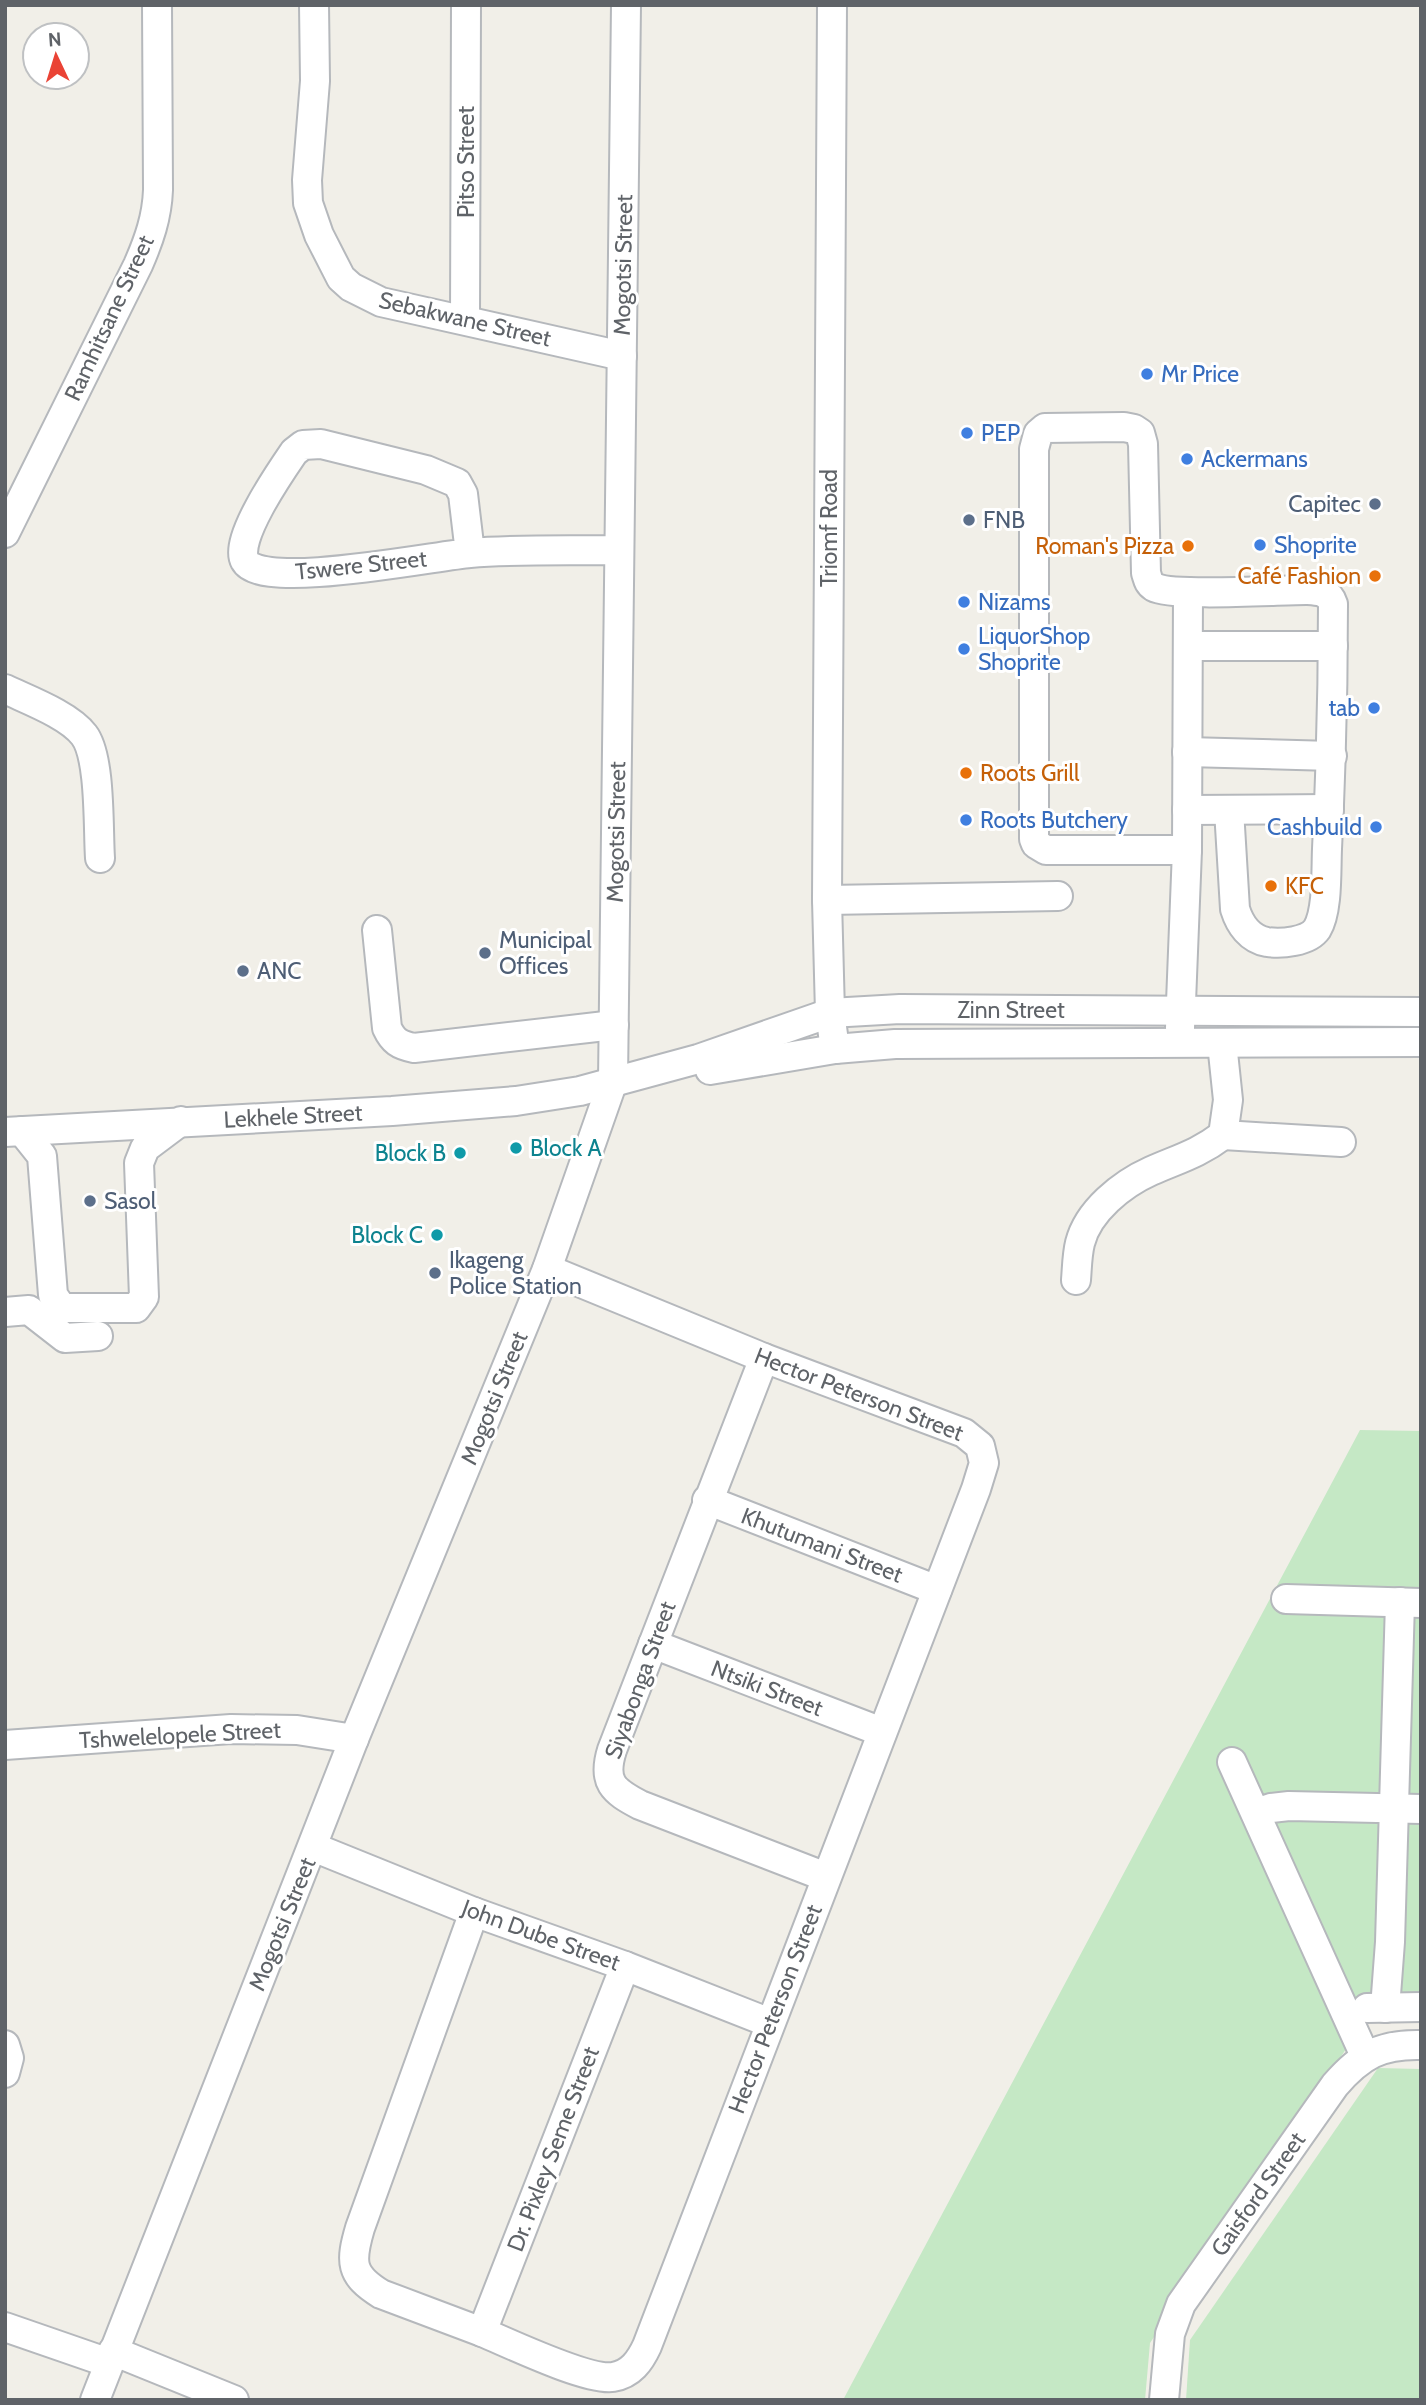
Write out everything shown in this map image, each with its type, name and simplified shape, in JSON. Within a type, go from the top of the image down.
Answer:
[{"type":"street","name":"Ramhitsane Street","points":[[8,517],[138,265],[152,229],[158,190],[157,5]]},
{"type":"street","name":"Sebakwane Street","points":[[314,5],[315,81],[307,192],[312,217],[331,262],[341,278],[365,295],[381,302],[622,356]]},
{"type":"street","name":"Pitso Street","points":[[465,319],[466,5]]},
{"type":"street","name":"Mogotsi Street","points":[[95,2400],[354,1739],[547,1269],[611,1086],[614,1025],[626,5]]},
{"type":"street","name":"Triomf Road","points":[[832,5],[827,900],[830,1013],[835,1049]]},
{"type":"street","points":[[1187,850],[1046,850],[1036,844],[1034,839],[1034,449],[1038,434],[1045,428],[1124,427],[1140,433],[1143,444],[1146,573],[1149,583],[1155,587],[1188,592],[1306,590],[1325,593],[1331,597],[1332,756],[1324,902],[1318,928],[1310,935],[1301,939],[1268,942],[1256,938],[1246,930],[1235,909],[1229,810]]},
{"type":"street","name":"Tswere Street","points":[[470,553],[463,494],[457,483],[426,470],[321,444],[303,445],[294,452],[255,516],[244,537],[242,551],[246,563],[252,568],[268,572],[295,573],[470,553],[620,550]]},
{"type":"street","points":[[1180,1041],[1187,850],[1188,592]]},
{"type":"street","points":[[1188,646],[1333,646]]},
{"type":"street","points":[[5,689],[66,721],[85,737],[90,746],[96,778],[100,858]]},
{"type":"street","points":[[1187,752],[1332,756]]},
{"type":"street","points":[[1187,810],[1329,809]]},
{"type":"street","points":[[827,900],[1058,896]]},
{"type":"street","points":[[377,930],[387,1028],[393,1040],[402,1046],[414,1048],[614,1025]]},
{"type":"street","name":"Zinn Street","points":[[611,1086],[830,1013],[900,1009],[1421,1012]]},
{"type":"street","points":[[1222,1042],[1228,1100],[1223,1135]]},
{"type":"street","name":"Zinn Street","points":[[611,1086],[835,1049],[895,1044],[1421,1042]]},
{"type":"street","name":"Lekhele Street","points":[[14,1131],[488,1103],[611,1086]]},
{"type":"street","points":[[14,1131],[42,1156],[53,1295],[57,1303],[62,1308],[136,1308],[144,1297],[139,1163],[145,1148],[181,1121]]},
{"type":"street","points":[[1076,1280],[1081,1240],[1087,1225],[1110,1199],[1139,1177],[1187,1157],[1223,1135],[1341,1142]]},
{"type":"street","name":"Hector Peterson Street","points":[[474,1912],[360,2228],[353,2263],[365,2284],[381,2294],[597,2376],[613,2377],[627,2372],[640,2362],[982,1474],[984,1462],[980,1446],[975,1439],[964,1433],[764,1357],[547,1269]]},
{"type":"street","points":[[5,1312],[29,1310],[65,1338],[98,1336]]},
{"type":"street","name":"Siyabonga Street","points":[[764,1357],[608,1761],[610,1783],[620,1794],[640,1805],[826,1877]]},
{"type":"street","name":"Khutumani Street","points":[[707,1500],[937,1590]]},
{"type":"street","points":[[1286,1599],[1410,1602],[1407,1809],[1390,1942],[1385,2008]]},
{"type":"street","name":"Ntsiki Street","points":[[653,1644],[882,1732]]},
{"type":"street","name":"Tshwelelopele Street","points":[[5,1745],[231,1729],[297,1730],[354,1739]]},
{"type":"street","points":[[1232,1762],[1366,2056]]},
{"type":"street","points":[[1256,1813],[1271,1808],[1289,1807],[1407,1809]]},
{"type":"street","name":"John Dube Street","points":[[313,1847],[474,1912],[625,1966],[770,2023]]},
{"type":"street","name":"Dr. Pixley Seme Street","points":[[482,2332],[625,1966]]},
{"type":"street","points":[[1343,2008],[1421,2007]]},
{"type":"street","name":"Gaisford Street","points":[[1164,2400],[1170,2334],[1175,2316],[1188,2291],[1335,2085],[1352,2065],[1366,2056],[1399,2044],[1421,2045]]},
{"type":"street","points":[[5,2045],[9,2058],[5,2073]]},
{"type":"street","points":[[5,2327],[111,2357],[234,2400]]},
{"type":"green space","points":[[1360,1430],[1421,1431],[1421,2017],[1368,2016],[1150,2343],[1145,2400],[843,2400]]},
{"type":"green space","points":[[1378,2068],[1421,2069],[1421,2400],[1186,2400],[1190,2340]]},
{"type":"place","name":"Mr Price","points":[[1147,374]]},
{"type":"place","name":"PEP","points":[[967,433]]},
{"type":"place","name":"Ackermans","points":[[1187,459]]},
{"type":"place","name":"Capitec","points":[[1375,504]]},
{"type":"place","name":"FNB","points":[[969,520]]},
{"type":"place","name":"Shoprite","points":[[1260,545]]},
{"type":"place","name":"Roman's Pizza","points":[[1188,546]]},
{"type":"place","name":"Café Fashion","points":[[1375,576]]},
{"type":"place","name":"Nizams","points":[[964,602]]},
{"type":"place","name":"LiquorShop Shoprite","points":[[964,649]]},
{"type":"place","name":"tab","points":[[1374,708]]},
{"type":"place","name":"Roots Grill","points":[[966,773]]},
{"type":"place","name":"Roots Butchery","points":[[966,820]]},
{"type":"place","name":"Cashbuild","points":[[1376,827]]},
{"type":"place","name":"KFC","points":[[1271,886]]},
{"type":"place","name":"Municipal Offices","points":[[485,953]]},
{"type":"place","name":"ANC","points":[[243,971]]},
{"type":"place","name":"Block A","points":[[516,1148]]},
{"type":"place","name":"Block B","points":[[460,1153]]},
{"type":"place","name":"Sasol","points":[[90,1201]]},
{"type":"place","name":"Block C","points":[[437,1235]]},
{"type":"place","name":"Ikageng Police Station","points":[[435,1273]]}]
